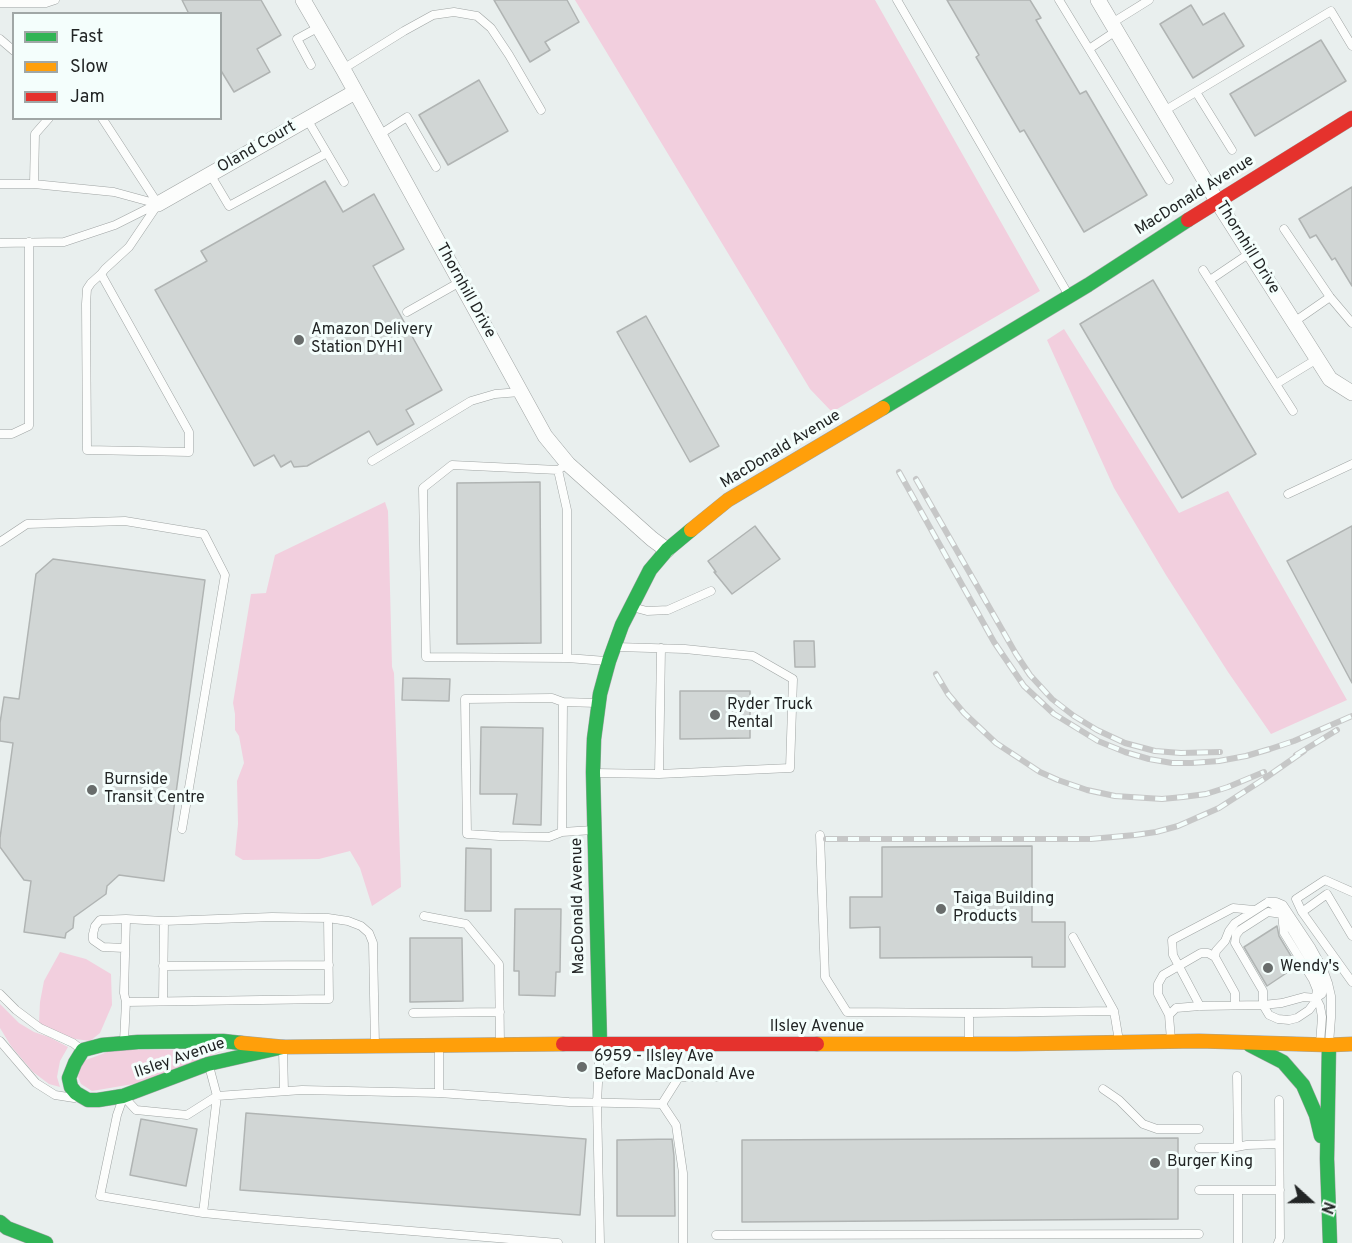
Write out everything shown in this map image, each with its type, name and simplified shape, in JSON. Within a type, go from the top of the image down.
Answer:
[{"type":"main road","name":"MacDonald Avenue","points":[[600,1044],[594,739],[599,703],[609,661],[622,625],[650,570],[667,550],[728,500],[1069,296],[1352,118]]},
{"type":"main road","name":"Ilsley Avenue","points":[[83,1050],[124,1043],[223,1041],[283,1047],[1171,1041],[1352,1044]]},
{"type":"main road","points":[[1244,1042],[1283,1062],[1303,1085],[1316,1115],[1327,1160]]},
{"type":"main road","points":[[1324,1045],[1330,1243]]},
{"type":"main road","name":"Ilsley Avenue","points":[[88,1100],[123,1096],[208,1064],[283,1047]]},
{"type":"main road","points":[[83,1050],[69,1078],[71,1087],[76,1093],[88,1100]]},
{"type":"main road","points":[[0,1222],[7,1228],[46,1243]]},
{"type":"street","name":"Thornhill Drive","points":[[303,0],[344,69],[563,467],[667,550]]},
{"type":"street","name":"Thornhill Drive","points":[[1098,0],[1217,201],[1317,359],[1330,379],[1352,393]]},
{"type":"street","name":"Oland Court","points":[[158,204],[355,92]]},
{"type":"lane","points":[[0,3],[46,3],[55,0]]},
{"type":"lane","points":[[897,0],[1069,296]]},
{"type":"lane","points":[[1059,0],[1169,180]]},
{"type":"lane","points":[[1089,49],[1138,3],[1149,0]]},
{"type":"lane","points":[[1164,111],[1331,11],[1352,46]]},
{"type":"lane","points":[[344,69],[433,15],[454,12],[477,16],[491,28],[509,54],[541,111]]},
{"type":"lane","points":[[311,65],[297,39],[318,27]]},
{"type":"lane","points":[[0,39],[12,49]]},
{"type":"lane","points":[[1196,93],[1232,150]]},
{"type":"lane","points":[[379,135],[407,117],[436,167]]},
{"type":"lane","points":[[307,119],[344,182]]},
{"type":"lane","points":[[34,184],[35,134],[47,120]]},
{"type":"lane","points":[[103,120],[158,204]]},
{"type":"lane","points":[[210,174],[229,206],[327,153]]},
{"type":"lane","points":[[0,184],[34,184],[114,192],[158,204]]},
{"type":"lane","points":[[0,243],[64,242],[115,225],[158,204]]},
{"type":"lane","points":[[101,273],[189,432],[189,452],[87,450],[87,290],[91,283],[101,273],[129,247],[158,204]]},
{"type":"lane","points":[[1284,229],[1330,297],[1352,323]]},
{"type":"lane","points":[[0,434],[12,434],[29,426],[29,243]]},
{"type":"lane","points":[[1210,280],[1250,253]]},
{"type":"lane","points":[[1203,270],[1293,411]]},
{"type":"lane","points":[[406,312],[460,282]]},
{"type":"lane","points":[[1294,322],[1330,297]]},
{"type":"lane","points":[[1276,384],[1317,359]]},
{"type":"lane","points":[[372,461],[471,401],[495,394],[520,392]]},
{"type":"lane","points":[[1287,494],[1352,464]]},
{"type":"lane","points":[[567,658],[567,510],[563,467],[452,465],[423,488],[426,657],[567,658],[609,661]]},
{"type":"lane","points":[[0,542],[27,524],[125,521],[204,534],[225,575],[182,829]]},
{"type":"lane","points":[[631,606],[647,611],[668,610],[711,591]]},
{"type":"lane","points":[[593,772],[659,774],[790,768],[794,679],[753,656],[685,649],[614,647]]},
{"type":"lane","points":[[659,774],[661,648]]},
{"type":"lane","points":[[594,830],[562,832],[549,837],[467,834],[465,699],[552,698],[563,702],[599,703]]},
{"type":"lane","points":[[562,832],[563,702]]},
{"type":"lane","points":[[820,836],[825,977],[847,1012],[1114,1011]]},
{"type":"lane","points":[[1352,892],[1325,880],[1296,899],[1302,912],[1352,982]]},
{"type":"lane","points":[[1302,912],[1327,894],[1352,936]]},
{"type":"lane","points":[[1268,902],[1278,907],[1282,914],[1319,978],[1322,994],[1316,998],[1309,1010],[1297,1018],[1278,1019],[1269,1015],[1263,1005],[1263,991],[1235,944],[1236,935],[1268,912],[1282,914],[1294,920]]},
{"type":"lane","points":[[1215,957],[1216,951],[1225,941],[1235,923],[1268,902],[1283,905],[1323,969],[1328,983],[1331,996],[1331,1018],[1324,1045]]},
{"type":"lane","points":[[1200,1006],[1173,955],[1172,940],[1233,908],[1254,910]]},
{"type":"lane","points":[[424,916],[466,924],[499,964],[500,1045]]},
{"type":"lane","points":[[126,1002],[329,999],[328,918]]},
{"type":"lane","points":[[124,948],[103,947],[93,940],[95,926],[100,920],[328,918],[361,926],[369,933],[373,943],[375,1047]]},
{"type":"lane","points":[[124,1043],[126,919]]},
{"type":"lane","points":[[163,1001],[164,921]]},
{"type":"lane","points":[[1073,937],[1114,1011],[1119,1042]]},
{"type":"lane","points":[[1171,1041],[1169,1015],[1158,994],[1158,984],[1163,975],[1201,953],[1208,953],[1215,957],[1235,993],[1235,1005]]},
{"type":"lane","points":[[163,966],[328,965]]},
{"type":"lane","points":[[0,994],[40,1029],[73,1043],[83,1050]]},
{"type":"lane","points":[[1169,1015],[1176,1008],[1263,1005],[1304,997],[1316,998]]},
{"type":"lane","points":[[1316,998],[1322,1017],[1324,1045]]},
{"type":"lane","points":[[413,1013],[500,1012]]},
{"type":"lane","points":[[969,1013],[969,1044]]},
{"type":"lane","name":"Ilsley Avenue","points":[[0,1041],[36,1083],[55,1095],[88,1100]]},
{"type":"lane","points":[[600,1044],[597,1102],[600,1243]]},
{"type":"lane","points":[[439,1046],[440,1093]]},
{"type":"lane","points":[[283,1047],[284,1091]]},
{"type":"lane","points":[[203,1213],[217,1096],[208,1064]]},
{"type":"lane","points":[[1238,1076],[1238,1146]]},
{"type":"lane","points":[[662,1104],[679,1077],[717,1077]]},
{"type":"lane","points":[[1103,1089],[1119,1100],[1143,1124],[1157,1129],[1199,1129]]},
{"type":"lane","points":[[558,1243],[265,1220],[203,1213],[100,1196],[123,1096],[136,1110],[187,1115],[217,1096],[302,1090],[440,1093],[569,1102],[662,1104]]},
{"type":"lane","points":[[1278,1243],[1280,1238],[1279,1100]]},
{"type":"lane","points":[[662,1104],[676,1125],[683,1173],[683,1243]]},
{"type":"lane","points":[[1199,1148],[1280,1144]]},
{"type":"lane","points":[[1199,1190],[1280,1190]]},
{"type":"lane","points":[[1238,1190],[1238,1243]]},
{"type":"lane","points":[[716,1235],[1199,1234]]},
{"type":"shaded area","points":[[575,0],[875,0],[1040,291],[832,412],[810,389]]},
{"type":"shaded area","points":[[1064,329],[1179,513],[1228,491],[1347,700],[1271,734],[1166,575],[1114,488],[1047,340]]},
{"type":"shaded area","points":[[385,502],[388,511],[401,887],[372,906],[360,868],[350,851],[319,859],[243,860],[235,855],[238,824],[237,781],[244,763],[239,736],[235,730],[233,703],[251,594],[266,593],[275,555]]},
{"type":"shaded area","points":[[60,952],[86,959],[111,974],[112,1005],[100,1033],[90,1041],[61,1037],[39,1023],[44,981]]},
{"type":"shaded area","points":[[0,1004],[19,1023],[68,1047],[60,1061],[57,1077],[60,1087],[49,1084],[33,1072],[11,1046],[0,1028]]},
{"type":"shaded area","points":[[113,1050],[225,1050],[151,1081],[92,1091],[81,1084],[78,1077],[83,1061]]},
{"type":"building","points":[[182,0],[261,0],[281,35],[257,49],[270,72],[234,92],[222,72],[222,12],[188,12]]},
{"type":"building","points":[[494,0],[567,0],[579,22],[545,42],[550,50],[530,62]]},
{"type":"building","points":[[947,0],[1030,0],[1041,18],[1036,20],[1080,94],[1086,91],[1147,195],[1084,232],[1024,130],[1020,132],[976,57],[979,55]]},
{"type":"building","points":[[1191,5],[1203,25],[1224,13],[1244,46],[1193,78],[1160,24]]},
{"type":"building","points":[[1321,40],[1346,81],[1255,136],[1230,94]]},
{"type":"building","points":[[479,80],[508,131],[448,165],[419,115]]},
{"type":"building","name":"Amazon Delivery Station DYH1","points":[[325,181],[343,212],[374,194],[404,249],[373,266],[442,390],[406,410],[414,424],[377,445],[369,431],[307,466],[294,467],[291,461],[281,467],[274,455],[254,466],[155,290],[207,261],[201,251]]},
{"type":"building","points":[[1352,187],[1352,286],[1335,258],[1332,260],[1316,235],[1310,238],[1299,219]]},
{"type":"building","points":[[1153,280],[1256,454],[1182,498],[1080,324]]},
{"type":"building","points":[[646,316],[719,446],[690,462],[617,332]]},
{"type":"building","points":[[540,482],[541,643],[457,644],[457,483]]},
{"type":"building","points":[[755,526],[780,559],[732,594],[708,561]]},
{"type":"building","points":[[1352,526],[1352,683],[1287,561]]},
{"type":"building","name":"Burnside Transit Centre","points":[[53,559],[205,580],[164,881],[119,875],[107,886],[106,894],[74,917],[73,928],[66,933],[65,938],[24,932],[31,881],[24,880],[0,847],[13,743],[0,741],[4,697],[19,699],[36,574]]},
{"type":"building","points":[[794,641],[814,641],[815,667],[795,667]]},
{"type":"building","points":[[403,678],[450,679],[449,701],[402,700]]},
{"type":"building","name":"Ryder Truck Rental","points":[[680,691],[750,691],[750,738],[680,739]]},
{"type":"building","points":[[481,727],[543,728],[541,825],[513,824],[517,794],[480,794]]},
{"type":"building","name":"Taiga Building Products","points":[[1032,846],[1032,922],[1065,922],[1065,967],[1032,967],[1032,957],[880,958],[880,927],[850,928],[850,897],[882,897],[882,847]]},
{"type":"building","points":[[466,848],[491,849],[491,911],[465,911]]},
{"type":"building","points":[[515,909],[561,909],[560,972],[556,972],[555,996],[519,995],[519,971],[514,971]]},
{"type":"building","points":[[1277,926],[1279,936],[1297,966],[1267,986],[1244,947]]},
{"type":"building","points":[[410,938],[462,938],[463,1001],[410,1002]]},
{"type":"building","points":[[246,1113],[586,1139],[580,1215],[240,1190]]},
{"type":"building","points":[[141,1119],[197,1129],[186,1186],[130,1175]]},
{"type":"building","points":[[1178,1138],[1178,1219],[742,1222],[742,1140]]},
{"type":"building","points":[[672,1139],[675,1216],[617,1216],[617,1140]]},
{"type":"railway","points":[[899,472],[994,642],[1024,686],[1054,714],[1098,741],[1125,752],[1172,763],[1219,761],[1246,756],[1294,741],[1352,716]]},
{"type":"railway","points":[[916,479],[1016,654],[1030,675],[1052,699],[1097,730],[1125,743],[1155,751],[1220,752]]},
{"type":"railway","points":[[936,674],[948,694],[964,713],[996,743],[1040,772],[1087,790],[1115,796],[1162,799],[1183,797],[1206,794],[1264,772]]},
{"type":"railway","points":[[1296,755],[1337,730]]},
{"type":"railway","points":[[826,839],[1091,839],[1156,832],[1178,826],[1219,808],[1304,751]]},
{"type":"traffic: fast","points":[[883,408],[1088,285],[1188,220]]},
{"type":"traffic: fast","points":[[600,1044],[593,772],[594,739],[600,694],[622,625],[650,570],[667,550],[691,530]]},
{"type":"traffic: fast","points":[[241,1043],[223,1041],[138,1042],[102,1045],[83,1050],[69,1078],[71,1087],[88,1100],[123,1096],[208,1064],[283,1047]]},
{"type":"traffic: fast","points":[[1250,1045],[1283,1062],[1303,1085],[1316,1115],[1321,1136]]},
{"type":"traffic: fast","points":[[1329,1045],[1327,1159],[1330,1243]]},
{"type":"traffic: fast","points":[[0,1222],[7,1228],[46,1243]]},
{"type":"traffic: slow","points":[[691,530],[728,500],[883,408]]},
{"type":"traffic: slow","points":[[817,1044],[1199,1041],[1352,1044]]},
{"type":"traffic: slow","points":[[241,1043],[283,1047],[563,1044]]},
{"type":"traffic: jam","points":[[1188,220],[1352,118]]},
{"type":"traffic: jam","points":[[563,1044],[817,1044]]},
{"type":"place","name":"Amazon Delivery Station DYH1","points":[[299,340]]},
{"type":"place","name":"Ryder Truck Rental","points":[[715,715]]},
{"type":"place","name":"Burnside Transit Centre","points":[[92,790]]},
{"type":"place","name":"Taiga Building Products","points":[[941,909]]},
{"type":"place","name":"Wendy's","points":[[1268,968]]},
{"type":"place","name":"6959 - Ilsley Ave Before MacDonald Ave","points":[[582,1067]]},
{"type":"place","name":"Burger King","points":[[1155,1163]]}]
